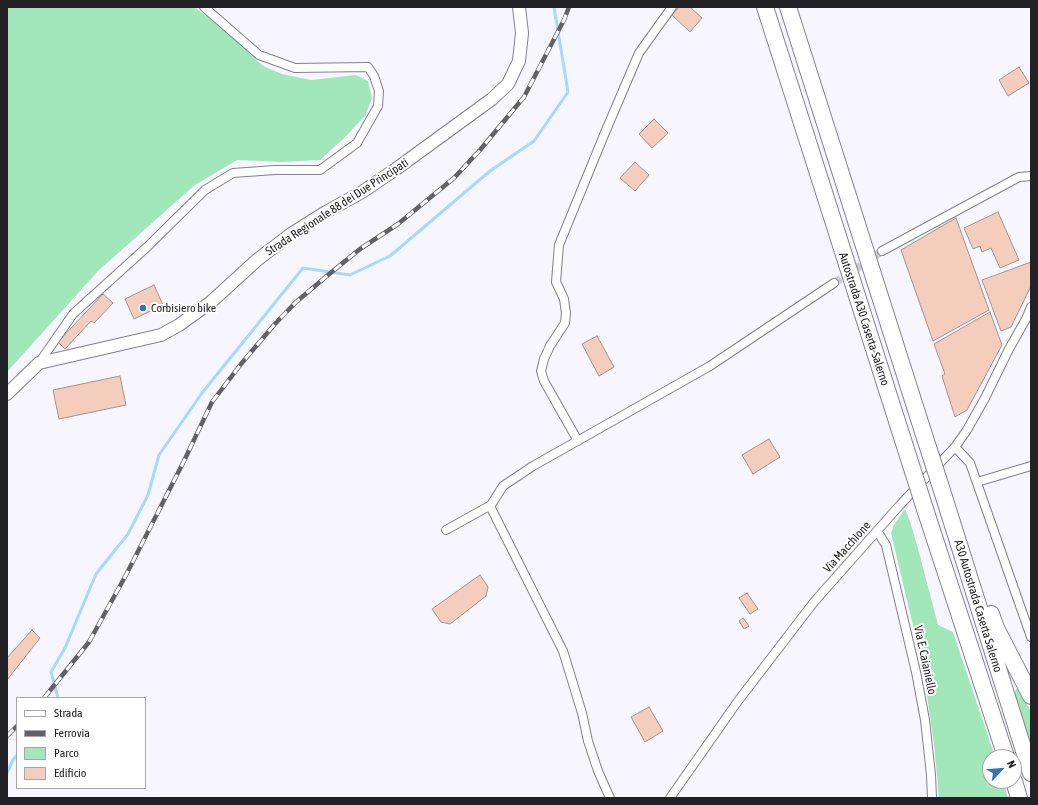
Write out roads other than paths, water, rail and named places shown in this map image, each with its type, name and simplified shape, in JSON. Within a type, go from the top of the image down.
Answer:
[{"type":"highway","name":"Autostrada A30 Caserta-Salerno","points":[[765,7],[925,509],[966,631]]},
{"type":"highway","name":"Autostrada A30 Caserta-Salerno","points":[[788,7],[925,438]]},
{"type":"highway","name":"A30 Autostrada Caserta Salerno","points":[[925,438],[1031,773]]},
{"type":"highway","points":[[938,478],[996,628],[1031,696]]},
{"type":"highway","name":"A30 Autostrada Caserta Salerno","points":[[966,631],[1003,749]]},
{"type":"main road","name":"Strada Regionale 88 dei Due Principati","points":[[40,363],[161,335],[179,325],[211,302],[257,260],[291,234],[390,173],[474,113],[508,84],[519,61],[522,33],[519,7]]},
{"type":"main road","points":[[7,394],[40,363]]},
{"type":"street","points":[[40,363],[73,314],[147,248],[205,190],[233,173],[275,170],[320,170],[357,143],[378,106],[379,91],[374,76],[368,67],[295,68],[259,55],[204,7]]},
{"type":"street","points":[[578,441],[544,381],[541,371],[544,359],[550,346],[565,323],[566,313],[564,299],[556,282],[559,245],[639,53],[672,7]]},
{"type":"street","points":[[882,251],[1019,177],[1031,176]]},
{"type":"street","points":[[446,530],[490,506],[503,486],[533,466],[710,366],[834,283]]},
{"type":"street","name":"Via Macchione","points":[[670,798],[738,701],[814,602],[955,447],[967,430],[985,398],[1031,307]]},
{"type":"street","points":[[955,447],[970,463],[1031,637]]},
{"type":"street","points":[[977,482],[1031,466]]},
{"type":"street","points":[[490,506],[563,651],[582,713],[588,742],[598,771],[610,798]]},
{"type":"street","name":"Via E. Caianiello","points":[[877,531],[886,545],[916,672],[925,720],[932,798]]},
{"type":"waterway","points":[[58,697],[51,672],[65,648],[96,574],[128,534],[148,495],[159,455],[202,393],[303,268],[350,275],[390,256],[490,171],[534,141],[568,92],[554,7]]},
{"type":"waterway","points":[[7,773],[16,756]]},
{"type":"tunnel","points":[[834,283],[882,251]]},
{"type":"railway","points":[[45,697],[89,642],[126,575],[212,402],[241,364],[295,303],[360,249],[398,224],[454,178],[480,150],[524,97],[564,20],[569,7]]},
{"type":"railway","points":[[7,736],[16,727]]},
{"type":"place","name":"Corbisiero bike","points":[[143,308]]}]
